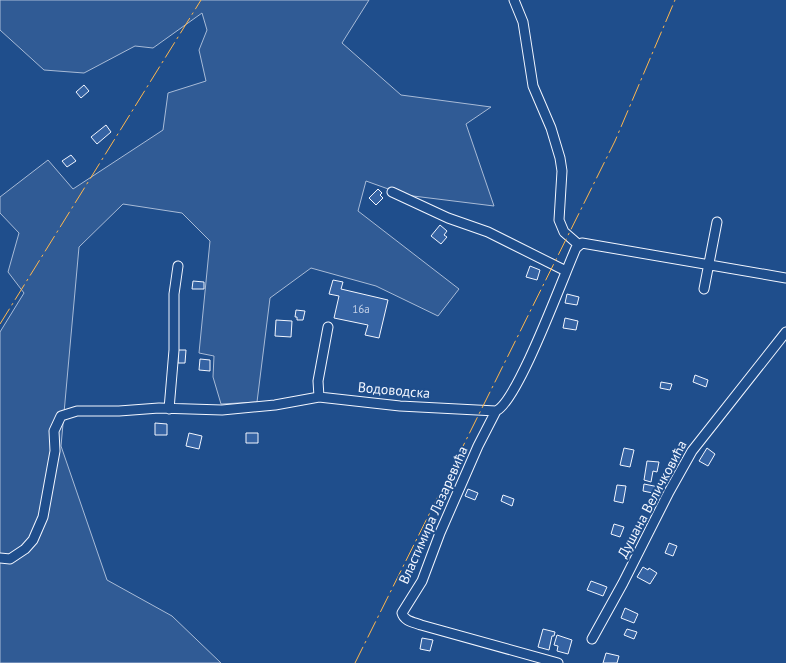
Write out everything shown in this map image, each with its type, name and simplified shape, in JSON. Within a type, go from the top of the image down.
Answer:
[{"type":"street","points":[[514,0],[523,22],[533,86],[551,128],[560,158],[562,171],[559,220],[564,232],[579,245]]},
{"type":"street","points":[[392,192],[448,218],[488,232],[566,271]]},
{"type":"street","points":[[704,289],[717,222]]},
{"type":"street","points":[[496,411],[505,403],[522,376],[566,271],[579,245],[584,243],[786,278]]},
{"type":"street","points":[[169,409],[174,350],[174,294],[178,266]]},
{"type":"street","points":[[319,397],[318,381],[328,327]]},
{"type":"street","name":"Душана Величковића","points":[[592,640],[668,492],[692,450],[786,332]]},
{"type":"street","name":"Водоводска","points":[[0,558],[10,559],[25,549],[32,540],[43,517],[55,452],[54,431],[61,416],[77,411],[119,411],[159,408],[231,409],[275,406],[319,397],[400,406],[496,411]]},
{"type":"street","name":"Властимира Лазаревића","points":[[496,411],[478,446],[440,533],[422,581],[402,613],[405,619],[558,663]]},
{"type":"shaded area","points":[[0,0],[369,0],[342,43],[401,95],[491,107],[466,124],[494,206],[405,195],[366,181],[358,211],[459,289],[438,316],[376,286],[311,268],[270,298],[257,402],[221,404],[213,377],[214,356],[199,353],[210,241],[182,213],[123,204],[79,247],[61,446],[107,580],[172,616],[221,663],[0,663],[0,332],[24,293],[8,272],[19,233],[0,213],[0,197],[48,160],[73,189],[163,130],[168,93],[206,81],[199,50],[207,30],[202,13],[153,48],[135,46],[84,73],[44,70],[0,30]]},
{"type":"building","points":[[84,85],[89,91],[81,98],[76,92]]},
{"type":"building","points":[[106,125],[111,132],[97,144],[91,137]]},
{"type":"building","points":[[71,155],[76,161],[67,167],[62,161]]},
{"type":"building","points":[[378,189],[382,193],[380,195],[383,198],[376,205],[369,198]]},
{"type":"building","points":[[440,225],[447,231],[444,235],[447,237],[441,244],[431,236]]},
{"type":"building","points":[[530,266],[540,270],[537,280],[526,277]]},
{"type":"building","points":[[333,280],[343,282],[341,289],[388,300],[379,338],[365,335],[368,325],[334,318],[339,296],[329,294]]},
{"type":"building","points":[[193,281],[204,282],[204,289],[192,289]]},
{"type":"building","points":[[567,294],[579,297],[577,305],[565,303]]},
{"type":"building","points":[[296,310],[305,311],[303,320],[297,320],[297,317],[295,317]]},
{"type":"building","points":[[565,318],[578,321],[576,330],[563,328]]},
{"type":"building","points":[[276,320],[292,321],[291,337],[275,336]]},
{"type":"building","points":[[178,350],[186,350],[185,363],[178,363]]},
{"type":"building","points":[[200,359],[210,360],[210,371],[199,370]]},
{"type":"building","points":[[695,375],[708,380],[706,387],[693,382]]},
{"type":"building","points":[[661,382],[672,384],[670,390],[660,388]]},
{"type":"building","points":[[155,423],[167,424],[167,435],[155,435]]},
{"type":"building","points":[[189,433],[202,436],[199,449],[186,446]]},
{"type":"building","points":[[246,433],[258,433],[258,443],[246,443]]},
{"type":"building","points":[[624,448],[634,450],[630,467],[620,465]]},
{"type":"building","points":[[707,448],[715,454],[708,466],[699,461]]},
{"type":"building","points":[[647,461],[659,462],[657,472],[653,471],[651,482],[644,480]]},
{"type":"building","points":[[644,484],[659,487],[658,494],[643,491]]},
{"type":"building","points":[[617,485],[626,486],[623,503],[614,501]]},
{"type":"building","points":[[468,489],[478,493],[475,500],[465,496]]},
{"type":"building","points":[[503,495],[514,499],[512,506],[501,501]]},
{"type":"building","points":[[614,524],[624,527],[620,537],[611,534]]},
{"type":"building","points":[[669,543],[677,546],[673,556],[665,553]]},
{"type":"building","points":[[643,567],[657,573],[650,584],[637,577]]},
{"type":"building","points":[[591,581],[607,587],[603,596],[587,590]]},
{"type":"building","points":[[625,608],[638,614],[634,623],[621,618]]},
{"type":"building","points":[[543,629],[555,632],[554,636],[552,636],[549,650],[538,647]]},
{"type":"building","points":[[627,629],[637,632],[634,639],[624,635]]},
{"type":"building","points":[[557,635],[572,640],[568,654],[557,651],[558,646],[554,645]]},
{"type":"building","points":[[422,638],[433,640],[430,651],[420,649]]},
{"type":"building","points":[[606,653],[619,656],[617,663],[603,663]]},
{"type":"power","points":[[0,324],[201,0]]},
{"type":"power","points":[[355,663],[615,141],[675,0]]}]
